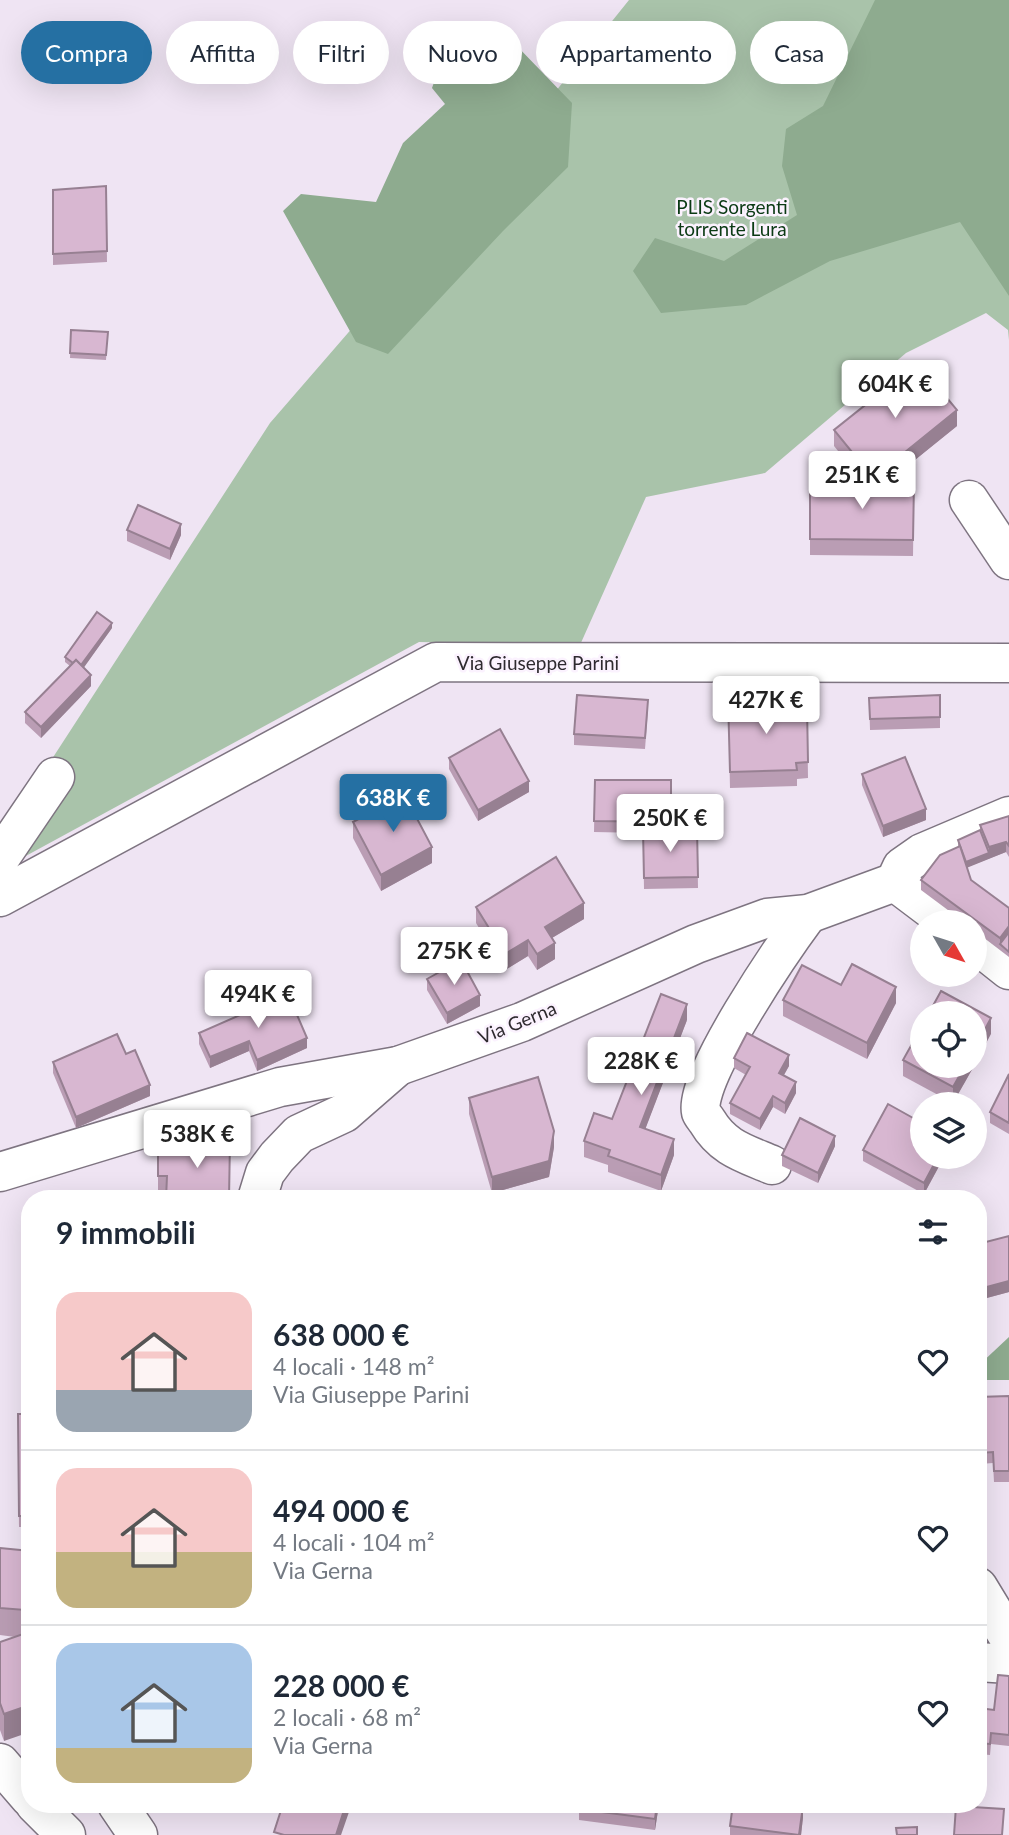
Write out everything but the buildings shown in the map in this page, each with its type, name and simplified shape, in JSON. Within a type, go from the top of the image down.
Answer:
[{"type":"street","points":[[969,500],[1009,560]]},
{"type":"street","name":"Via Giuseppe Parini","points":[[0,897],[436,662],[1009,663]]},
{"type":"street","points":[[0,858],[55,777]]},
{"type":"street","name":"Via Gerna","points":[[0,1172],[280,1087],[398,1066],[522,1022],[696,944],[767,918],[808,914],[895,882],[902,867],[922,853],[1009,816]]},
{"type":"street","points":[[895,882],[931,910]]},
{"type":"street","points":[[772,1165],[731,1148],[713,1131],[701,1111],[704,1086],[724,1044],[786,944],[808,914]]},
{"type":"street","points":[[987,953],[1009,970]]},
{"type":"street","points":[[260,1190],[265,1173],[299,1134],[344,1113],[398,1066]]},
{"type":"street","points":[[987,1602],[1009,1638]]},
{"type":"street","points":[[987,1663],[1009,1664]]},
{"type":"street","points":[[0,1763],[21,1788]]},
{"type":"street","points":[[44,1813],[66,1835]]},
{"type":"street","points":[[123,1813],[138,1835]]},
{"type":"green space","name":"PLIS Sorgenti torrente Lura","points":[[629,0],[1009,0],[1009,340],[1008,330],[986,313],[906,353],[765,473],[646,497],[580,645],[419,642],[0,870],[0,839],[270,423],[562,84],[736,84],[736,21],[612,21]]},
{"type":"green space","points":[[875,0],[1009,0],[1009,296],[960,222],[830,261],[746,305],[661,313],[633,271],[655,238],[724,261],[797,215],[782,166],[786,129],[823,106],[834,84],[848,84],[848,55]]},
{"type":"green space","points":[[522,51],[536,66],[536,84],[554,84],[572,103],[568,167],[503,231],[388,354],[356,342],[283,211],[301,194],[376,202],[403,143],[445,104],[432,88],[433,84],[522,84]]},
{"type":"green space","points":[[1009,1337],[1009,1380],[987,1380],[987,1358]]}]
